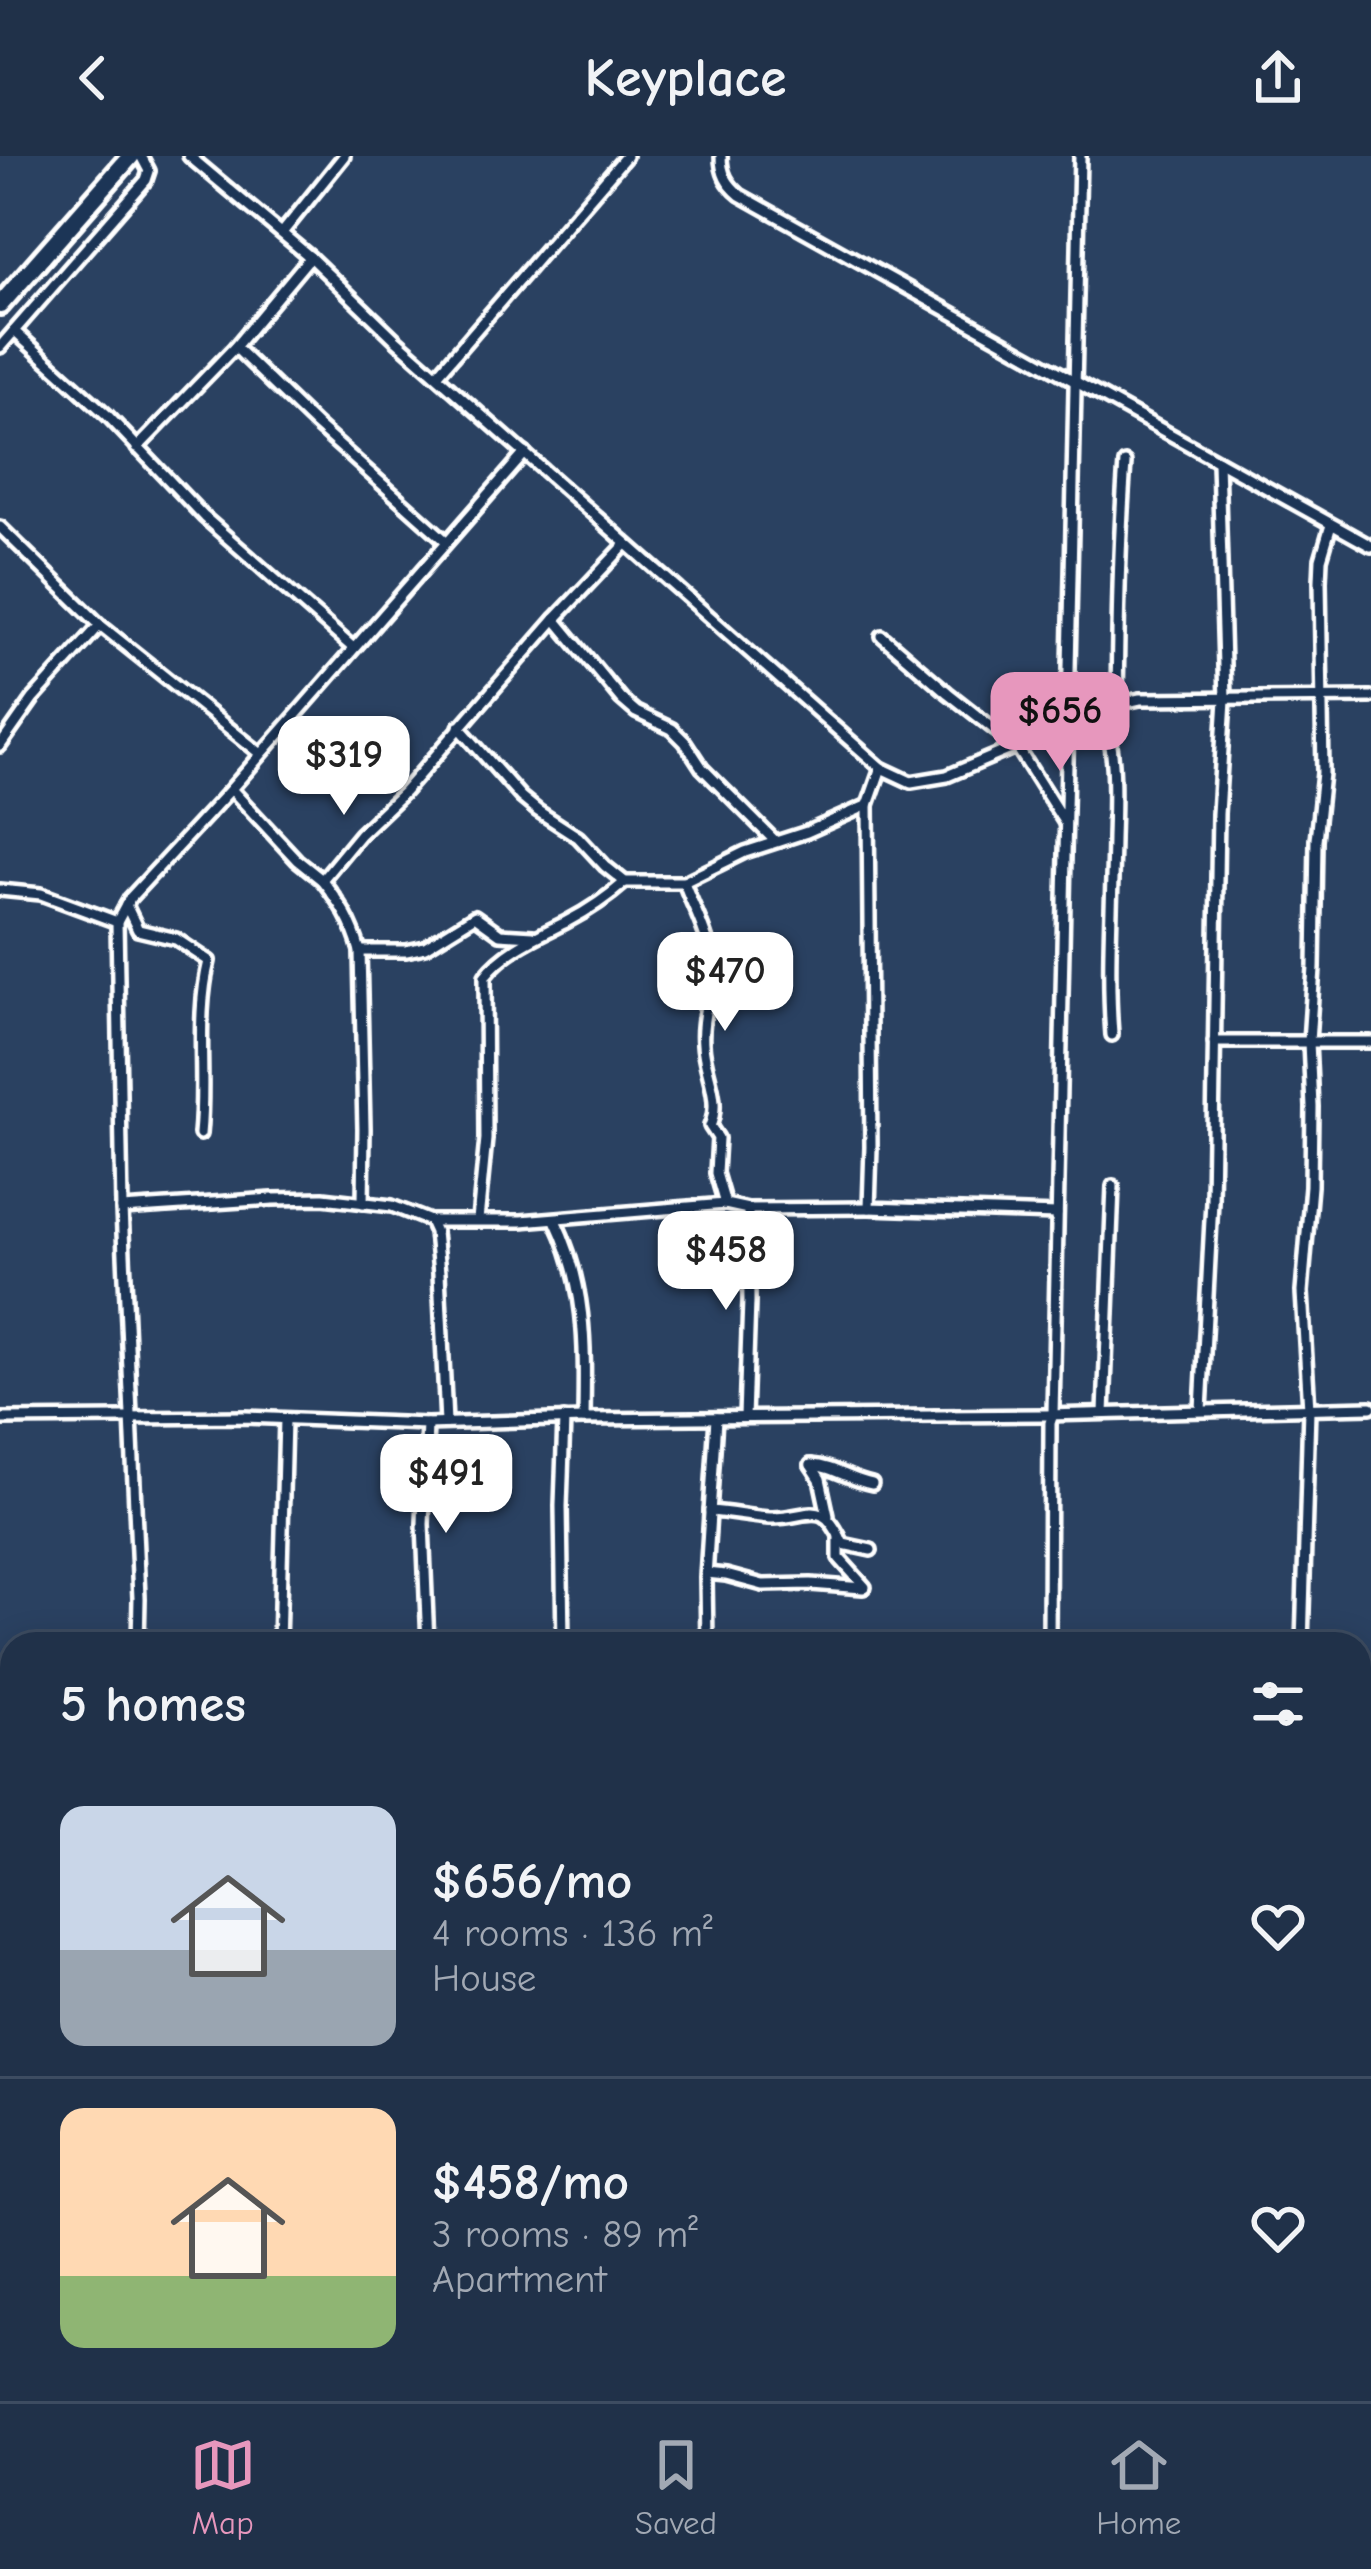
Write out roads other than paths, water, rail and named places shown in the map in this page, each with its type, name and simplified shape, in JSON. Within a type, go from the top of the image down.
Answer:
[{"type":"highway","points":[[0,304],[130,156]]},
{"type":"street","points":[[0,347],[146,180],[149,171],[141,156]]},
{"type":"street","points":[[189,156],[310,257],[626,544],[896,777],[911,782],[947,776],[1117,704],[1140,699],[1371,698]]},
{"type":"street","points":[[282,233],[344,156]]},
{"type":"street","points":[[437,375],[626,156]]},
{"type":"street","points":[[721,156],[727,183],[740,195],[1371,546]]},
{"type":"street","points":[[1049,1632],[1080,156]]},
{"type":"street","points":[[137,448],[235,347],[310,257]]},
{"type":"street","points":[[14,331],[98,406],[219,531],[352,646]]},
{"type":"street","points":[[235,347],[446,541]]},
{"type":"street","points":[[138,1632],[117,922],[126,904],[525,453]]},
{"type":"street","points":[[1201,1411],[1212,1201],[1218,814],[1225,699],[1218,460]]},
{"type":"street","points":[[1117,704],[1125,463]]},
{"type":"street","points":[[1302,1632],[1309,1409],[1302,1292],[1311,1186],[1309,1042],[1322,782],[1321,559],[1331,525]]},
{"type":"street","points":[[0,527],[100,625],[260,753]]},
{"type":"street","points":[[322,880],[626,544]]},
{"type":"street","points":[[555,619],[621,699],[672,729],[702,768],[775,842]]},
{"type":"street","points":[[0,746],[33,699],[100,625]]},
{"type":"street","points":[[882,636],[1017,748],[1065,824]]},
{"type":"street","points":[[1102,710],[1111,738],[1114,809],[1112,1035]]},
{"type":"street","points":[[459,727],[521,797],[578,837],[625,882],[684,882],[745,852],[868,805]]},
{"type":"street","points":[[869,1208],[868,805],[881,768]]},
{"type":"street","points":[[231,789],[322,880],[353,926],[360,951],[363,1203]]},
{"type":"street","points":[[478,1220],[486,1139],[485,976],[501,960],[594,906],[625,882]]},
{"type":"street","points":[[684,882],[703,928],[712,968],[703,1051],[711,1079],[714,1118],[710,1126],[718,1138],[716,1173],[724,1204]]},
{"type":"street","points":[[0,890],[40,893],[117,922]]},
{"type":"street","points":[[126,904],[138,929],[176,939],[209,961],[201,1012],[204,1095],[200,1134]]},
{"type":"street","points":[[360,951],[425,947],[475,916],[500,934],[538,936]]},
{"type":"street","points":[[1214,1042],[1371,1042]]},
{"type":"street","points":[[1104,1413],[1113,1186]]},
{"type":"street","points":[[122,1209],[323,1198],[392,1206],[435,1222],[555,1220],[724,1204],[748,1209],[1057,1214]]},
{"type":"street","points":[[746,1417],[748,1209]]},
{"type":"street","points":[[555,1220],[568,1246],[581,1300],[584,1418]]},
{"type":"street","points":[[435,1222],[446,1423]]},
{"type":"street","points":[[0,1419],[245,1417],[427,1424],[1371,1407]]},
{"type":"street","points":[[707,1632],[716,1418]]},
{"type":"street","points":[[279,1632],[285,1419]]},
{"type":"street","points":[[563,1632],[564,1419]]},
{"type":"street","points":[[427,1424],[423,1524],[428,1632]]},
{"type":"street","points":[[871,1550],[843,1544],[811,1465],[872,1484]]},
{"type":"street","points":[[710,1511],[769,1518],[812,1512],[829,1518]]},
{"type":"street","points":[[706,1573],[763,1586],[866,1589],[838,1558],[839,1536]]}]
